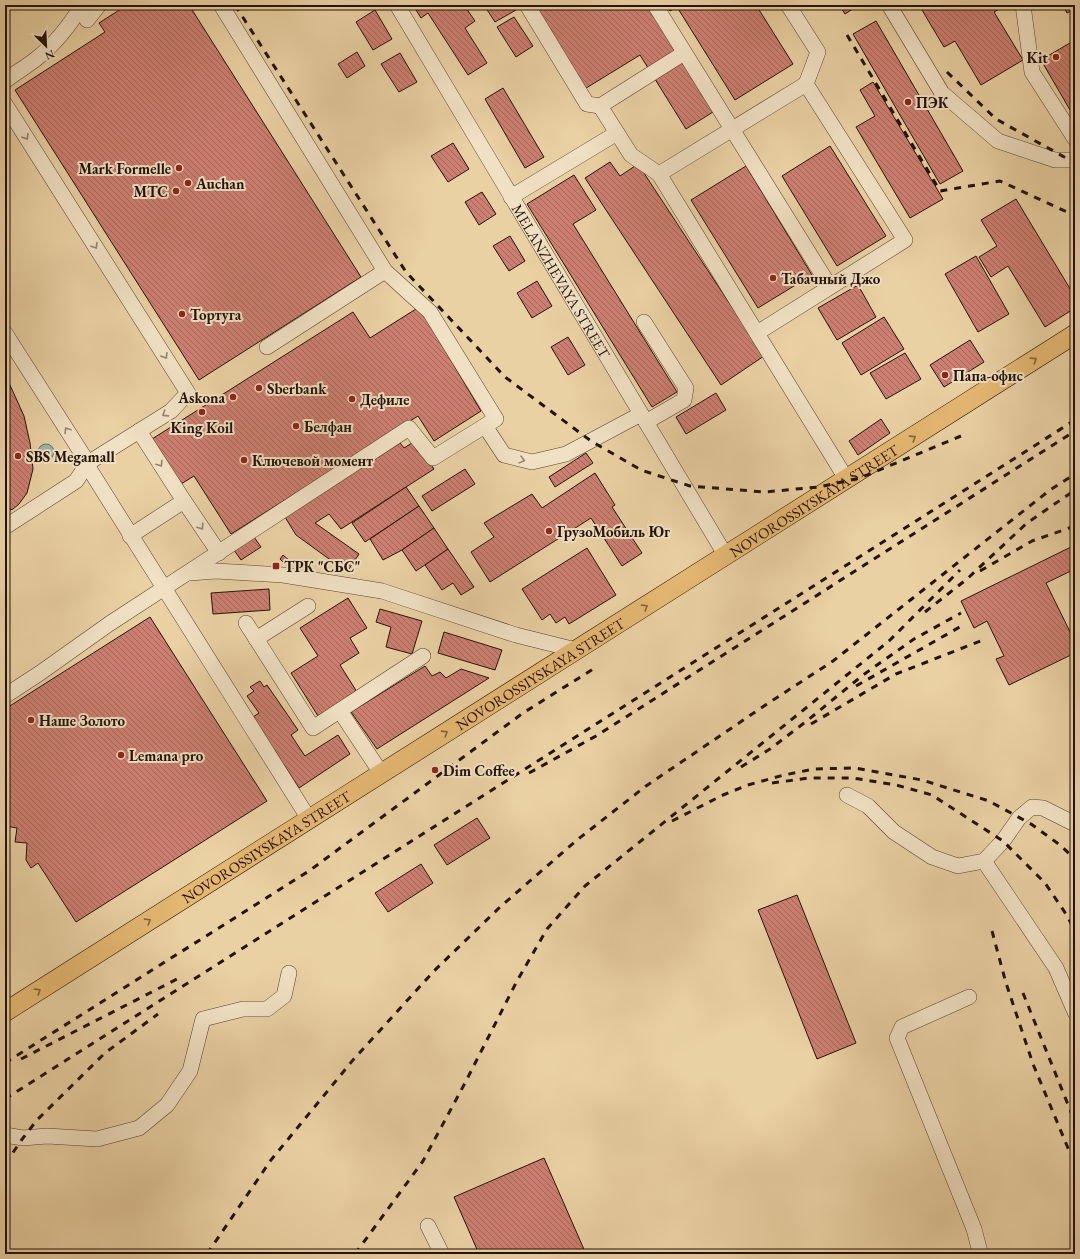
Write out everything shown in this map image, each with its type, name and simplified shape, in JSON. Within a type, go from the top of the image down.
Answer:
[{"type":"main road","name":"NOVOROSSIYSKAYA STREET","points":[[5,1012],[381,773],[847,480],[1075,334]]},
{"type":"street","points":[[5,81],[37,58],[56,40],[82,5]]},
{"type":"street","points":[[87,20],[99,5]]},
{"type":"street","points":[[5,696],[109,624],[409,428],[433,458],[496,419],[430,312],[385,271],[221,5]]},
{"type":"street","name":"MELANZHEVAYA STREET","points":[[397,5],[726,556]]},
{"type":"street","points":[[527,5],[587,104],[600,106],[684,53]]},
{"type":"street","points":[[655,5],[830,287]]},
{"type":"street","points":[[659,174],[806,84],[818,52],[788,5]]},
{"type":"street","points":[[890,5],[942,93],[998,141],[1055,160],[1075,160]]},
{"type":"street","points":[[1023,5],[1032,72],[1075,139]]},
{"type":"street","points":[[757,333],[905,240],[806,84]]},
{"type":"street","points":[[5,104],[188,393],[171,411],[88,463],[76,481],[5,527]]},
{"type":"street","points":[[600,106],[631,155],[659,174],[847,480]]},
{"type":"street","points":[[511,197],[617,133]]},
{"type":"street","points":[[267,347],[385,271]]},
{"type":"street","points":[[485,426],[504,455],[532,462],[566,454],[684,400],[686,388],[644,322]]},
{"type":"street","points":[[5,333],[88,463],[90,470],[130,536],[309,819]]},
{"type":"street","points":[[139,431],[219,553]]},
{"type":"street","points":[[130,536],[184,501]]},
{"type":"street","points":[[187,573],[216,571],[283,575],[382,591],[516,635],[576,650]]},
{"type":"street","points":[[256,640],[308,606]]},
{"type":"street","points":[[246,623],[313,728],[423,656]]},
{"type":"street","points":[[340,711],[381,773]]},
{"type":"street","points":[[847,795],[868,806],[894,832],[932,857],[958,866],[984,861],[1003,841],[1019,818],[1032,807],[1043,808],[1075,824]]},
{"type":"street","points":[[984,861],[1056,968],[1075,1012]]},
{"type":"street","points":[[5,1135],[23,1138],[47,1136],[97,1139],[139,1128],[167,1106],[190,1072],[203,1019],[243,1008],[267,1008],[284,996],[289,973]]},
{"type":"street","points":[[969,997],[902,1027],[897,1038],[974,1229],[980,1252],[977,1254]]},
{"type":"street","points":[[428,1226],[442,1254]]},
{"type":"water","points":[[46,444],[53,449],[54,452],[49,459],[46,460],[39,455],[38,452],[43,445]]},
{"type":"building","name":"Auchan","points":[[127,5],[189,5],[361,277],[199,380],[15,90],[105,32],[99,23]]},
{"type":"building","points":[[413,5],[464,5],[475,21],[465,28],[487,63],[468,75],[428,13],[421,18]]},
{"type":"building","points":[[484,5],[513,5],[516,10],[495,22]]},
{"type":"building","points":[[530,5],[648,5],[713,112],[686,129],[640,55],[583,90]]},
{"type":"building","points":[[666,5],[756,5],[793,64],[735,100],[677,7],[670,11]]},
{"type":"building","points":[[839,5],[859,5],[845,14]]},
{"type":"building","points":[[919,5],[1007,5],[994,12],[1023,60],[981,85],[955,41],[944,47]]},
{"type":"building","points":[[1063,5],[1075,5],[1075,9],[1067,13]]},
{"type":"building","points":[[375,10],[392,39],[373,50],[356,22]]},
{"type":"building","points":[[514,17],[533,46],[516,57],[497,27]]},
{"type":"building","name":"ПЭК","points":[[876,21],[963,171],[940,184],[853,34]]},
{"type":"building","points":[[1075,40],[1075,107],[1070,110],[1041,60]]},
{"type":"building","points":[[357,52],[365,66],[347,78],[338,64]]},
{"type":"building","points":[[400,53],[417,82],[399,92],[381,64]]},
{"type":"building","points":[[873,82],[943,199],[910,218],[856,127],[875,116],[860,90]]},
{"type":"building","points":[[503,88],[544,157],[525,168],[485,99]]},
{"type":"building","points":[[453,143],[469,169],[448,182],[431,156]]},
{"type":"building","points":[[830,146],[886,236],[837,266],[782,176]]},
{"type":"building","points":[[610,162],[620,176],[638,164],[764,356],[721,385],[585,178]]},
{"type":"building","points":[[746,166],[812,275],[758,308],[691,200]]},
{"type":"building","points":[[574,175],[596,210],[573,224],[677,392],[652,407],[527,204]]},
{"type":"building","points":[[482,192],[496,214],[479,225],[465,202]]},
{"type":"building","points":[[1016,199],[1075,297],[1075,308],[1045,327],[1008,266],[991,277],[979,257],[997,246],[981,220]]},
{"type":"building","points":[[510,236],[525,261],[509,271],[493,246]]},
{"type":"building","points":[[976,256],[1009,314],[978,332],[945,274]]},
{"type":"building","points":[[537,281],[552,306],[532,318],[517,293]]},
{"type":"building","points":[[858,285],[876,317],[837,340],[818,308]]},
{"type":"building","points":[[416,309],[427,320],[481,411],[434,441],[418,416],[231,534],[194,476],[181,484],[152,439],[353,312],[370,338]]},
{"type":"building","points":[[884,317],[904,349],[861,375],[842,343]]},
{"type":"building","points":[[568,337],[585,365],[568,375],[551,347]]},
{"type":"building","points":[[970,340],[984,362],[944,387],[930,365]]},
{"type":"building","points":[[905,353],[921,379],[886,399],[870,373]]},
{"type":"building","name":"SBS Megamall","points":[[5,374],[24,416],[30,443],[33,469],[27,493],[19,504],[13,509],[5,512]]},
{"type":"building","points":[[716,393],[726,410],[686,434],[676,417]]},
{"type":"building","points":[[881,419],[890,433],[858,455],[849,441]]},
{"type":"building","points":[[400,443],[404,448],[412,443],[418,452],[421,450],[434,469],[341,529],[329,514],[315,523],[359,554],[347,572],[296,535],[285,517]]},
{"type":"building","points":[[586,453],[593,463],[555,487],[549,477]]},
{"type":"building","points":[[465,469],[475,484],[432,511],[422,496]]},
{"type":"building","points":[[595,473],[615,505],[612,507],[642,553],[622,566],[591,518],[490,582],[471,552],[494,537],[484,523],[532,494],[542,508]]},
{"type":"building","points":[[406,487],[419,506],[365,542],[352,523]]},
{"type":"building","points":[[419,506],[434,528],[402,550],[383,560],[370,539]]},
{"type":"building","points":[[434,528],[448,549],[416,571],[402,550]]},
{"type":"building","points":[[254,537],[261,547],[241,560],[234,550]]},
{"type":"building","points":[[1075,545],[1075,569],[1046,583],[1075,642],[1075,653],[1009,685],[996,659],[1004,656],[987,621],[974,628],[961,601]]},
{"type":"building","points":[[587,548],[616,595],[569,624],[565,617],[556,623],[550,614],[542,620],[522,589]]},
{"type":"building","points":[[448,549],[474,587],[461,595],[453,583],[442,590],[425,565]]},
{"type":"building","points":[[283,555],[290,561],[286,565],[280,559]]},
{"type":"building","points":[[269,589],[270,610],[213,614],[211,593]]},
{"type":"building","points":[[348,598],[367,628],[350,638],[359,653],[340,665],[357,692],[318,716],[291,673],[318,656],[300,628]]},
{"type":"building","points":[[380,609],[422,621],[412,654],[386,647],[391,627],[376,622]]},
{"type":"building","name":"Lemana pro","points":[[150,617],[267,801],[76,922],[38,863],[31,868],[26,860],[27,843],[15,842],[17,828],[5,826],[5,709]]},
{"type":"building","points":[[444,632],[502,650],[495,670],[438,653]]},
{"type":"building","points":[[425,666],[432,676],[440,672],[446,678],[461,669],[489,678],[377,749],[351,712]]},
{"type":"building","points":[[260,681],[264,687],[267,685],[298,730],[291,735],[305,756],[338,735],[350,754],[299,788],[253,717],[259,713],[247,696],[254,691],[250,687]]},
{"type":"building","points":[[477,818],[490,838],[447,865],[434,845]]},
{"type":"building","points":[[421,864],[433,883],[388,912],[375,893]]},
{"type":"building","points":[[797,895],[856,1043],[817,1059],[758,910]]},
{"type":"building","points":[[544,1158],[586,1254],[479,1254],[454,1197]]},
{"type":"railway","points":[[235,5],[406,272],[505,377],[591,441],[641,470],[690,486],[764,492],[819,487],[860,478],[961,436]]},
{"type":"railway","points":[[847,35],[940,191],[1000,181],[1067,212],[1075,213]]},
{"type":"railway","points":[[947,72],[996,119],[1075,163]]},
{"type":"railway","points":[[5,1099],[1075,420]]},
{"type":"railway","points":[[529,773],[596,736],[1075,431]]},
{"type":"railway","points":[[207,1254],[271,1160],[353,1060],[434,971],[500,907],[577,840],[646,786],[833,661],[1050,490],[1075,474]]},
{"type":"railway","points":[[925,612],[967,579],[1027,523],[1075,490]]},
{"type":"railway","points":[[980,571],[1032,541],[1075,526]]},
{"type":"railway","points":[[355,1254],[423,1161],[517,981],[547,929],[585,886],[889,641],[960,570]]},
{"type":"railway","points":[[741,767],[770,749],[863,675],[914,639],[961,613]]},
{"type":"railway","points":[[856,686],[965,624]]},
{"type":"railway","points":[[811,724],[896,674],[983,640]]},
{"type":"railway","points":[[5,1063],[309,871],[523,713],[598,666]]},
{"type":"railway","points":[[672,821],[723,795],[748,785],[784,775],[814,769],[855,768],[922,780],[989,801],[1031,824],[1060,845],[1075,859]]},
{"type":"railway","points":[[772,783],[809,778],[853,778],[896,785],[932,795],[1003,841],[1045,883],[1075,930]]},
{"type":"railway","points":[[992,931],[1006,983],[1033,1064],[1075,1165]]},
{"type":"railway","points":[[21,1059],[183,976]]},
{"type":"railway","points":[[1023,993],[1075,1122]]},
{"type":"railway","points":[[5,1164],[37,1120],[105,1053],[158,1014]]},
{"type":"place","name":"Kit","points":[[1056,57]]},
{"type":"place","name":"ПЭК","points":[[908,102]]},
{"type":"place","name":"Mark Formelle","points":[[179,168]]},
{"type":"place","name":"Auchan","points":[[188,183]]},
{"type":"place","name":"МТС","points":[[176,191]]},
{"type":"place","name":"Табачный Джо","points":[[773,278]]},
{"type":"place","name":"Тортуга","points":[[182,314]]},
{"type":"place","name":"Папа-офис","points":[[945,375]]},
{"type":"place","name":"Sberbank","points":[[259,388]]},
{"type":"place","name":"Askona","points":[[233,397]]},
{"type":"place","name":"Дефиле","points":[[352,399]]},
{"type":"place","name":"King Koil","points":[[202,412]]},
{"type":"place","name":"Белфан","points":[[296,426]]},
{"type":"place","name":"SBS Megamall","points":[[18,456]]},
{"type":"place","name":"Ключевой момент","points":[[244,460]]},
{"type":"place","name":"ГрузоМобиль Юг","points":[[549,531]]},
{"type":"place","name":"ТРК \"СБС\"","points":[[276,566]]},
{"type":"place","name":"Наше Золото","points":[[31,720]]},
{"type":"place","name":"Lemana pro","points":[[121,755]]},
{"type":"place","name":"Dim Coffee","points":[[435,770]]}]
